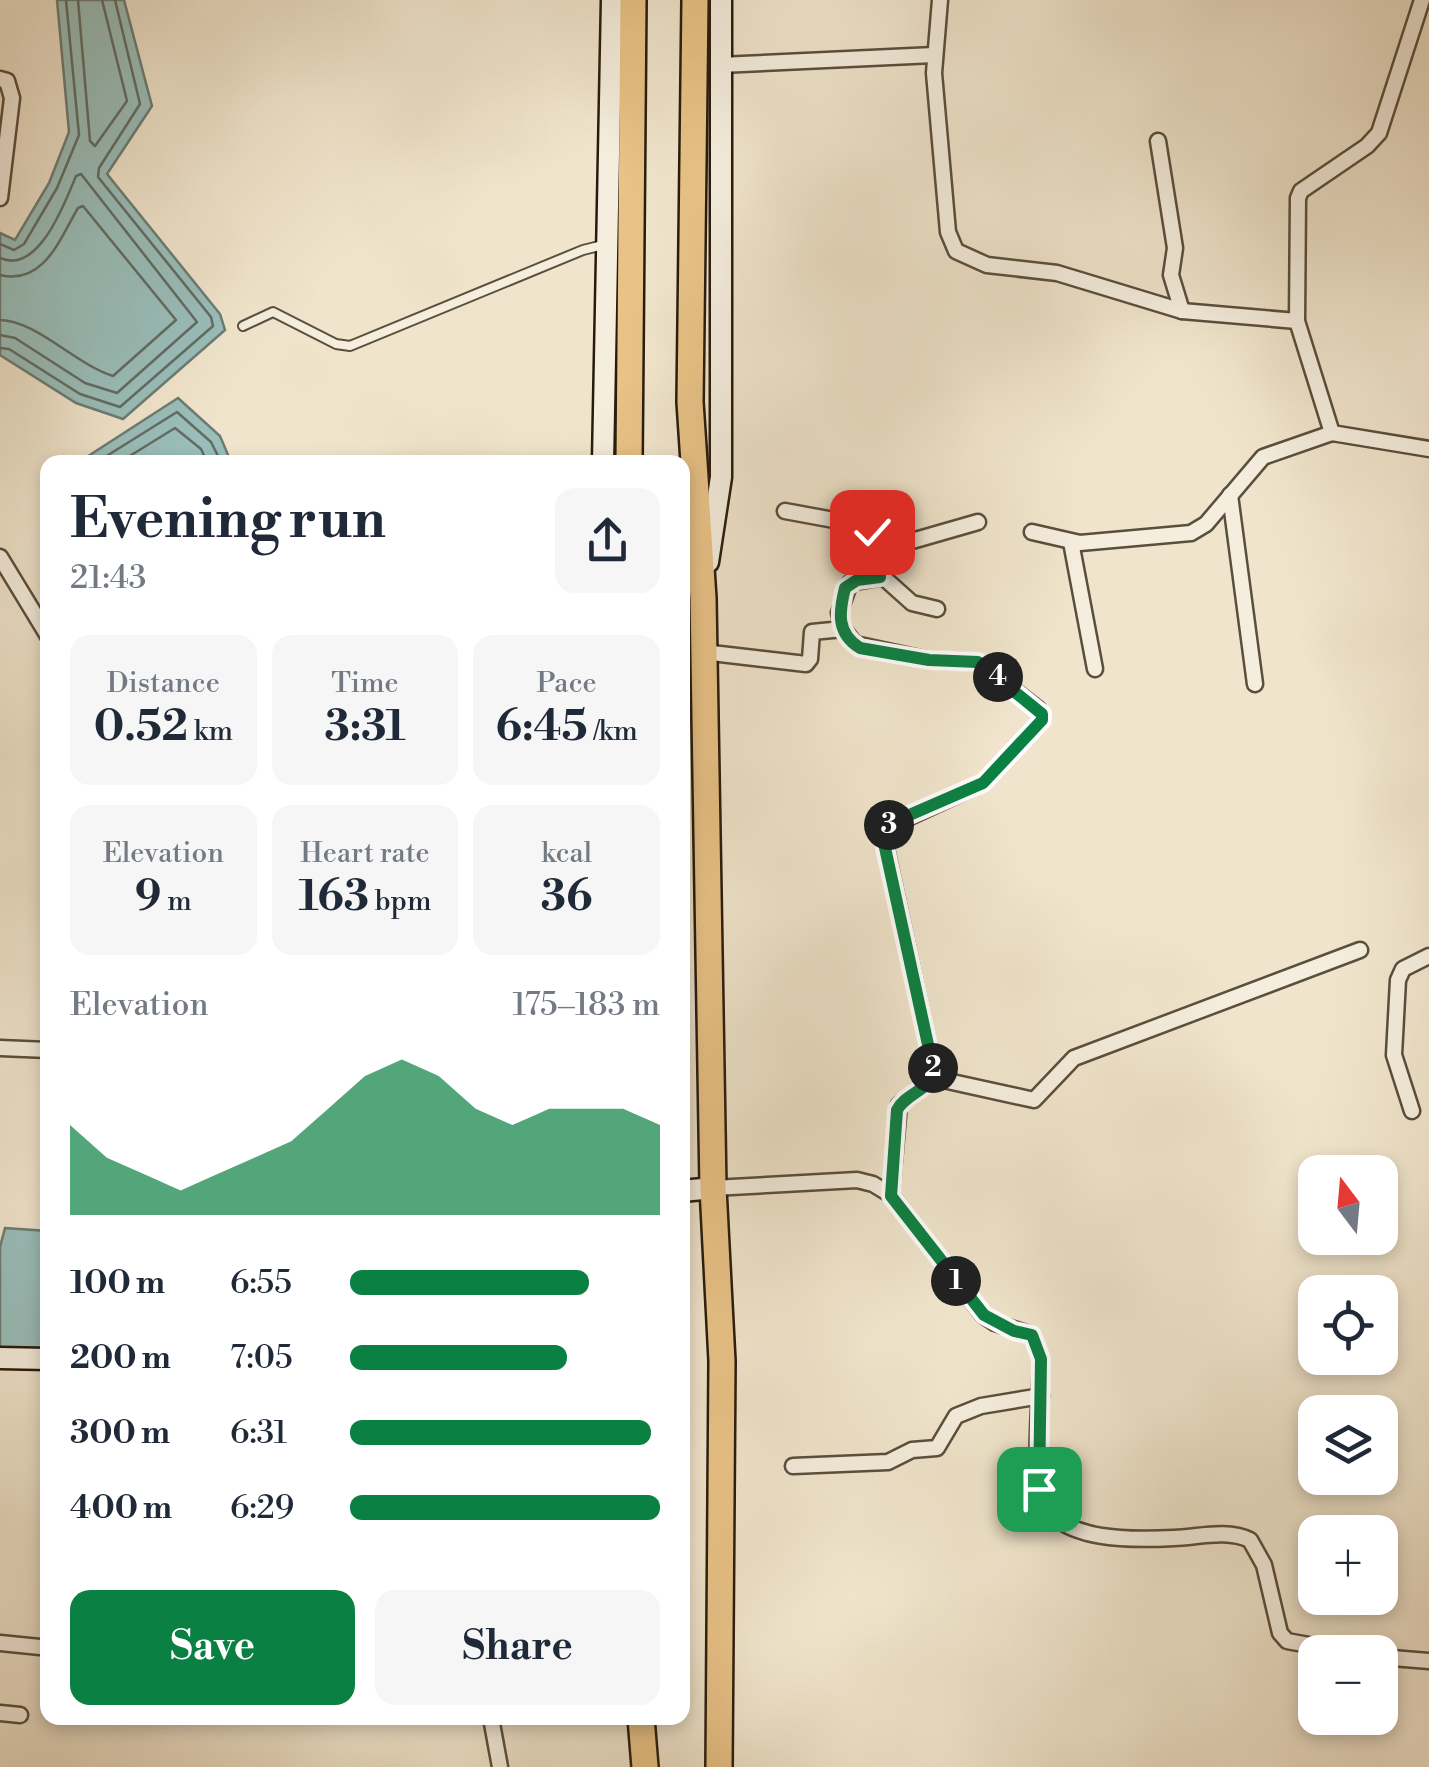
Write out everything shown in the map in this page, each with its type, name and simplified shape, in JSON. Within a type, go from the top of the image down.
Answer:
[{"type":"highway","points":[[629,455],[633,0]]},
{"type":"highway","points":[[694,0],[690,402],[703,598],[713,1188],[722,1362],[719,1767]]},
{"type":"highway","points":[[642,1725],[645,1767]]},
{"type":"street","points":[[604,455],[612,0]]},
{"type":"street","points":[[703,598],[720,477],[720,0]]},
{"type":"street","points":[[940,0],[934,55],[948,232],[956,251],[988,265],[1057,273],[1182,311],[1298,320]]},
{"type":"street","points":[[1332,433],[1298,320],[1298,198],[1379,133],[1422,0]]},
{"type":"street","points":[[720,65],[934,55]]},
{"type":"street","points":[[0,79],[7,81],[12,98],[0,198]]},
{"type":"street","points":[[1158,141],[1174,244],[1171,275],[1182,311]]},
{"type":"street","points":[[1032,532],[1071,542],[1192,533],[1206,524],[1263,458],[1332,433],[1429,449]]},
{"type":"street","points":[[1230,495],[1255,684]]},
{"type":"street","points":[[785,511],[861,525],[872,532],[880,551],[880,577]]},
{"type":"street","points":[[880,551],[978,522]]},
{"type":"street","points":[[1071,542],[1095,669]]},
{"type":"street","points":[[0,557],[40,623]]},
{"type":"street","points":[[934,1078],[882,830],[983,783],[1042,720],[1042,714],[978,662],[929,660],[860,648],[843,629],[839,613],[845,588],[857,580],[880,577],[891,580],[912,604],[937,609]]},
{"type":"street","points":[[703,652],[806,664],[812,632],[843,629]]},
{"type":"street","points":[[891,1196],[897,1110],[903,1099],[934,1078],[1034,1100],[1074,1058],[1360,950]]},
{"type":"street","points":[[1412,1111],[1394,1054],[1398,980],[1402,969],[1429,956]]},
{"type":"street","points":[[0,1048],[40,1050]]},
{"type":"street","points":[[690,1190],[857,1180],[873,1184],[891,1196],[984,1315],[1014,1331],[1032,1335],[1041,1359],[1039,1489],[1051,1514],[1080,1530],[1106,1535],[1147,1539],[1222,1534],[1250,1540],[1264,1565],[1280,1632],[1287,1642],[1298,1644]]},
{"type":"street","points":[[0,1358],[40,1359]]},
{"type":"street","points":[[793,1466],[888,1462],[912,1450],[941,1446],[950,1422],[972,1409],[1041,1396]]},
{"type":"street","points":[[0,1643],[40,1647]]},
{"type":"street","points":[[1398,1658],[1429,1661]]},
{"type":"street","points":[[0,1713],[20,1716]]},
{"type":"street","points":[[493,1725],[500,1767]]},
{"type":"lane","points":[[244,326],[273,312],[336,344],[350,346],[583,250],[607,244]]},
{"type":"water","points":[[57,0],[124,0],[152,106],[107,174],[220,314],[225,330],[123,419],[76,403],[0,355],[0,233],[15,240],[49,183],[69,132]]},
{"type":"water","points":[[178,398],[220,436],[228,455],[90,455]]},
{"type":"water","points":[[5,1228],[40,1230],[40,1348],[0,1348],[0,1247]]},
{"type":"route","points":[[872,532],[880,551],[880,577],[850,583],[839,613],[851,641],[860,648],[929,660],[978,662],[1042,714],[1042,720],[983,783],[882,830],[934,1072],[934,1078],[903,1099],[897,1110],[891,1196],[972,1304],[995,1323],[1032,1335],[1041,1359],[1039,1489]]}]
